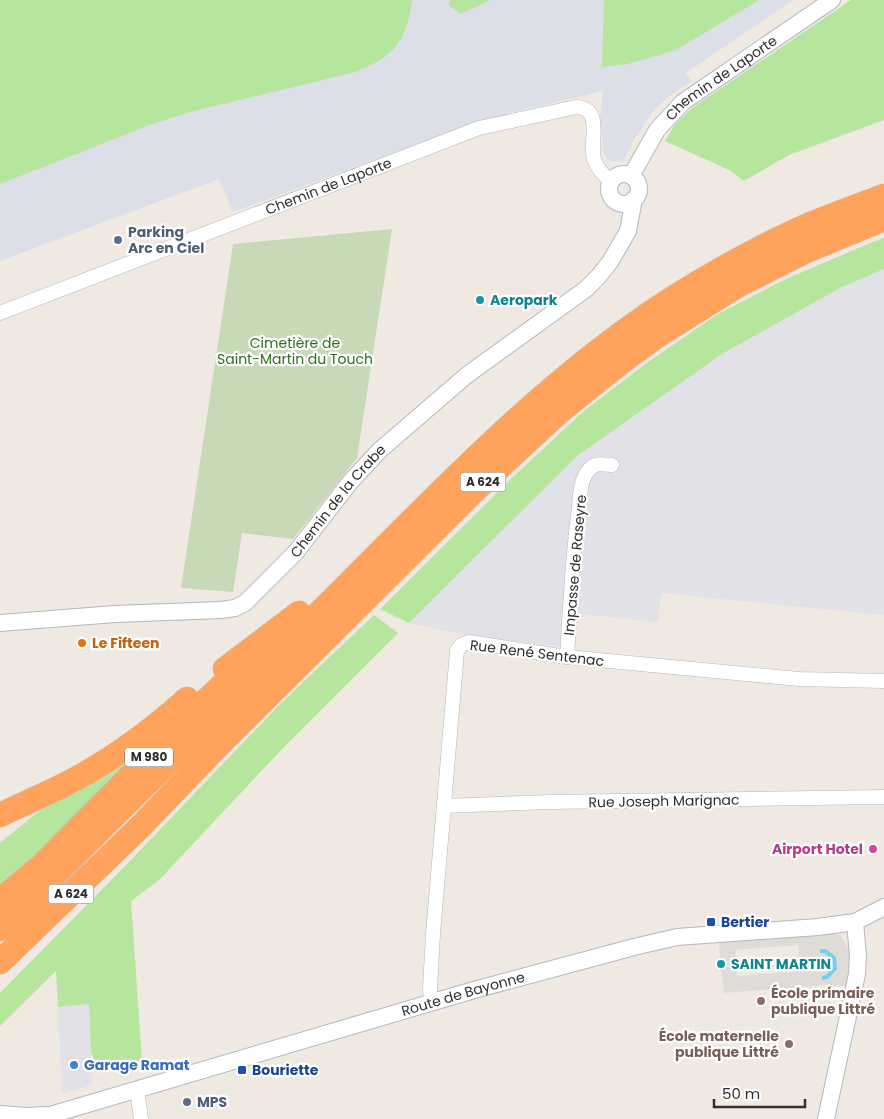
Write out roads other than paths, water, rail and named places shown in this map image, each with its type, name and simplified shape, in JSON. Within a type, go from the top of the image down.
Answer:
[{"type":"highway","name":"A 624","points":[[0,929],[424,508],[507,429],[568,375],[665,303],[762,247],[798,230],[884,196]]},
{"type":"highway","name":"A 624","points":[[0,962],[142,825],[212,751],[466,499],[558,413],[657,336],[731,290],[804,252],[884,219]]},
{"type":"highway","name":"M 980","points":[[0,900],[40,867],[197,709],[299,613],[376,542],[424,508]]},
{"type":"highway","points":[[0,832],[63,786],[136,741],[200,687],[299,613]]},
{"type":"highway","points":[[0,815],[63,786]]},
{"type":"street","name":"Chemin de Laporte","points":[[631,176],[657,130],[683,102],[832,0]]},
{"type":"street","name":"Chemin de Laporte","points":[[0,314],[479,128],[576,107],[583,107],[593,116],[594,158],[601,173],[611,181],[609,186],[610,196],[617,203]]},
{"type":"street","points":[[611,181],[620,174],[631,176],[636,181],[638,188],[634,200],[626,204],[617,203]]},
{"type":"street","name":"Chemin de la Crabe","points":[[0,623],[105,615],[221,610],[235,608],[245,602],[296,552],[351,481],[380,450],[467,375],[586,289],[598,277],[610,262],[628,231],[634,200]]},
{"type":"street","name":"Chemin de la Crabe","points":[[617,203],[623,219],[620,244]]},
{"type":"street","name":"Impasse de Raseyre","points":[[567,657],[577,524],[582,484],[588,471],[594,466],[600,463],[612,466]]},
{"type":"street","name":"Rue René Sentenac","points":[[431,1003],[430,989],[444,806],[457,651],[461,645],[470,642],[567,657],[799,679],[884,681]]},
{"type":"street","name":"Rue Joseph Marignac","points":[[444,806],[560,802],[884,797]]},
{"type":"street","name":"Route de Bayonne","points":[[0,1114],[42,1117],[431,1003],[634,947],[677,937],[818,927],[855,922],[884,907]]},
{"type":"street","points":[[826,1119],[857,974],[858,956],[855,922]]},
{"type":"street","points":[[137,1089],[141,1119]]},
{"type":"water","points":[[820,949],[826,949],[836,957],[837,969],[828,979],[822,980],[822,976],[826,975],[833,968],[832,959],[824,953],[820,953]]},
{"type":"place","name":"Parking Arc en Ciel","points":[[118,240]]},
{"type":"place","name":"Aeropark","points":[[480,300]]},
{"type":"place","name":"Le Fifteen","points":[[82,643]]},
{"type":"place","name":"Airport Hotel","points":[[873,849]]},
{"type":"place","name":"Bertier","points":[[711,922]]},
{"type":"place","name":"SAINT MARTIN","points":[[721,964]]},
{"type":"place","name":"École primaire publique Littré","points":[[761,1001]]},
{"type":"place","name":"École maternelle publique Littré","points":[[789,1044]]},
{"type":"place","name":"Garage Ramat","points":[[74,1065]]},
{"type":"place","name":"Bouriette","points":[[242,1070]]},
{"type":"place","name":"MPS","points":[[187,1102]]},
{"type":"park label","name":"Cimetière de Saint-Martin du Touch","points":[[295,352]]}]
